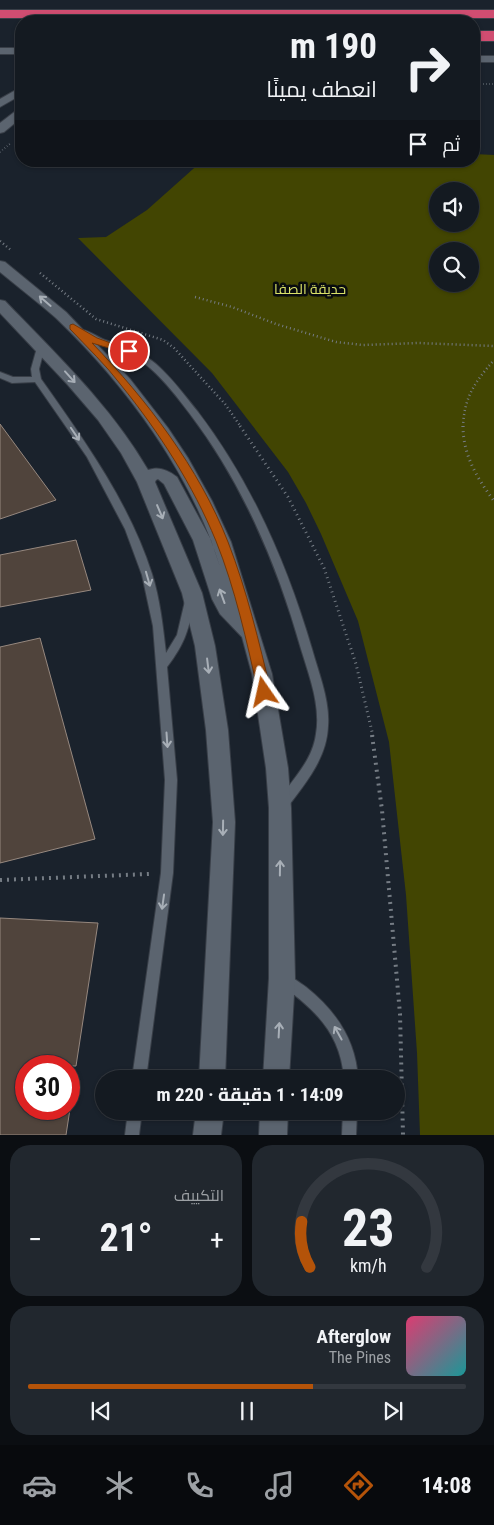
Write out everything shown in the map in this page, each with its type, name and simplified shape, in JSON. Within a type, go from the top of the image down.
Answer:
[{"type":"highway","points":[[0,14],[494,14]]},
{"type":"highway","points":[[0,27],[15,27]]},
{"type":"highway","points":[[480,28],[494,28]]},
{"type":"highway","points":[[480,36],[494,36]]},
{"type":"street","points":[[0,51],[15,55]]},
{"type":"street","points":[[480,52],[494,52]]},
{"type":"street","points":[[0,58],[15,57]]},
{"type":"street","points":[[480,59],[494,59]]},
{"type":"street","points":[[0,104],[15,94]]},
{"type":"street","points":[[0,130],[15,118]]},
{"type":"street","points":[[0,265],[41,297],[73,327],[124,382],[162,432],[184,467],[204,501],[222,542],[251,634],[264,692],[277,768],[280,808],[282,978],[277,1070]]},
{"type":"street","points":[[0,304],[104,416],[146,482],[178,555],[192,593],[205,646],[217,730],[224,822],[212,1070]]},
{"type":"street","points":[[146,482],[149,476],[156,473],[164,475],[171,481],[202,540],[230,614],[251,634]]},
{"type":"street","points":[[207,1135],[209,1120]]},
{"type":"street","points":[[273,1135],[274,1120]]},
{"type":"lane","points":[[73,327],[94,340],[141,356],[158,370],[199,419],[233,468],[261,521],[284,577],[304,638],[320,696],[322,715],[323,733],[318,752],[280,808]]},
{"type":"lane","points":[[41,346],[36,370],[37,379],[91,457],[130,529],[154,600],[158,626],[171,780],[167,873],[141,1070]]},
{"type":"lane","points":[[0,375],[12,380],[37,379]]},
{"type":"lane","points":[[162,665],[182,635],[192,593]]},
{"type":"lane","points":[[282,978],[304,992],[332,1022],[347,1053],[352,1070]]},
{"type":"lane","points":[[132,1135],[134,1120]]},
{"type":"lane","points":[[349,1135],[350,1120]]},
{"type":"path","points":[[480,84],[494,84]]},
{"type":"path","points":[[195,297],[232,307],[276,324],[336,342],[363,345],[494,346]]},
{"type":"path","points":[[494,360],[478,378],[464,408],[463,442],[477,478],[494,501]]},
{"type":"path","points":[[0,880],[167,873]]},
{"type":"green space","name":"حديقة الصفا","points":[[480,154],[494,155],[494,1135],[420,1135],[417,1053],[406,895],[389,742],[358,621],[321,534],[288,472],[212,373],[78,238],[106,237],[147,210],[195,167],[480,167]]},
{"type":"building","points":[[0,424],[56,500],[0,519]]},
{"type":"building","points":[[76,540],[91,590],[0,607],[0,555]]},
{"type":"building","points":[[40,638],[95,839],[0,863],[0,647]]},
{"type":"building","points":[[0,918],[98,923],[78,1055],[15,1055],[15,1120],[68,1120],[66,1135],[0,1135]]},
{"type":"route","points":[[129,351],[94,340],[73,327],[124,382],[162,432],[204,501],[222,542],[251,634],[262,674],[264,692]]}]
